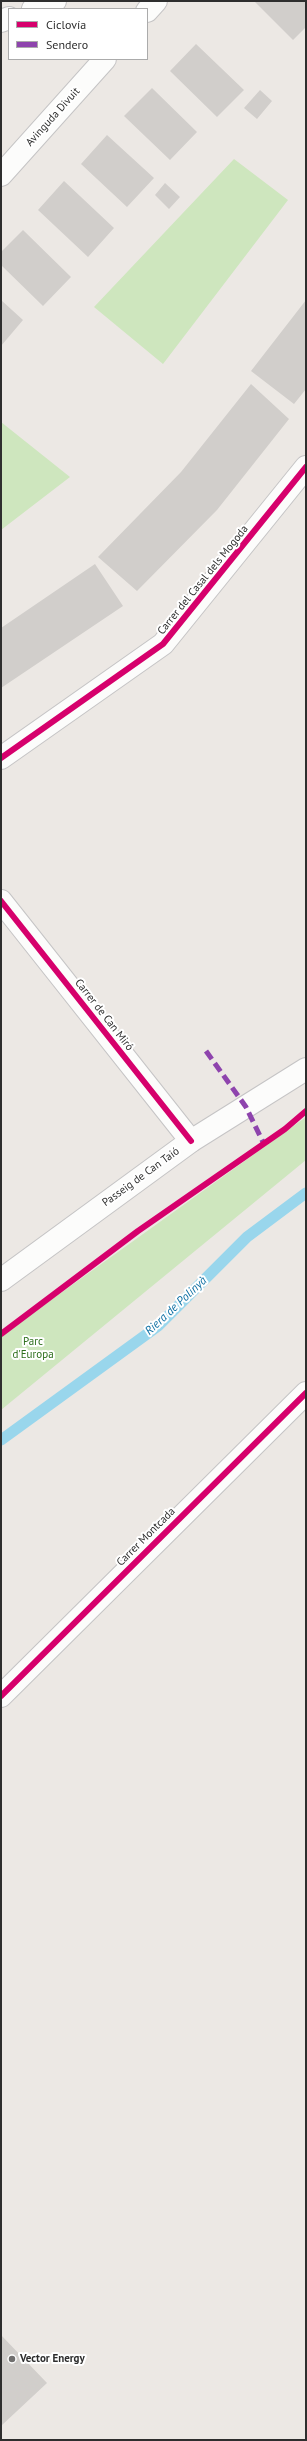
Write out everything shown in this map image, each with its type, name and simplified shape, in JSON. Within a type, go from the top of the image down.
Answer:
[{"type":"street","points":[[36,8],[55,1]]},
{"type":"street","points":[[148,11],[156,1]]},
{"type":"street","name":"Avinguda Divuit","points":[[1,175],[103,60]]},
{"type":"street","name":"Carrer del Casal dels Mogoda","points":[[1,758],[163,644],[306,467]]},
{"type":"street","name":"Carrer de Can Miró","points":[[1,901],[191,1141]]},
{"type":"street","name":"Passeig de Can Taió","points":[[1,1280],[191,1141],[306,1069]]},
{"type":"street","name":"Carrer Montcada","points":[[1,1696],[306,1393]]},
{"type":"green space","points":[[234,159],[288,200],[163,364],[94,307]]},
{"type":"green space","points":[[1,422],[70,477],[1,530]]},
{"type":"green space","name":"Parc d'Europa","points":[[306,1117],[306,1160],[1,1410],[1,1336]]},
{"type":"building","points":[[254,1],[306,1],[306,27],[293,40]]},
{"type":"building","points":[[196,44],[244,90],[217,117],[170,71]]},
{"type":"building","points":[[152,88],[197,132],[170,160],[124,116]]},
{"type":"building","points":[[260,90],[272,101],[257,119],[244,108]]},
{"type":"building","points":[[107,135],[154,178],[127,207],[81,164]]},
{"type":"building","points":[[64,181],[114,228],[88,257],[38,210]]},
{"type":"building","points":[[165,183],[180,197],[169,209],[155,195]]},
{"type":"building","points":[[23,230],[71,277],[43,306],[1,265],[1,252]]},
{"type":"building","points":[[1,300],[23,320],[1,346]]},
{"type":"building","points":[[306,300],[306,389],[294,404],[251,371]]},
{"type":"building","points":[[251,384],[289,419],[217,510],[137,591],[98,557],[181,472]]},
{"type":"building","points":[[95,564],[123,606],[1,688],[1,628]]},
{"type":"building","name":"Vector Energy","points":[[1,2335],[47,2383],[1,2426]]},
{"type":"waterway","name":"Riera de Polinyà","points":[[1,1440],[158,1326],[247,1237],[306,1193]]},
{"type":"marked path","points":[[206,1051],[246,1107],[264,1144]]},
{"type":"cycle path","points":[[1,758],[163,644],[306,467]]},
{"type":"cycle path","points":[[1,901],[191,1141]]},
{"type":"cycle path","points":[[1,1334],[138,1231],[285,1129],[306,1111]]},
{"type":"cycle path","points":[[1,1696],[306,1393]]},
{"type":"place","name":"Vector Energy","points":[[12,2359]]}]
